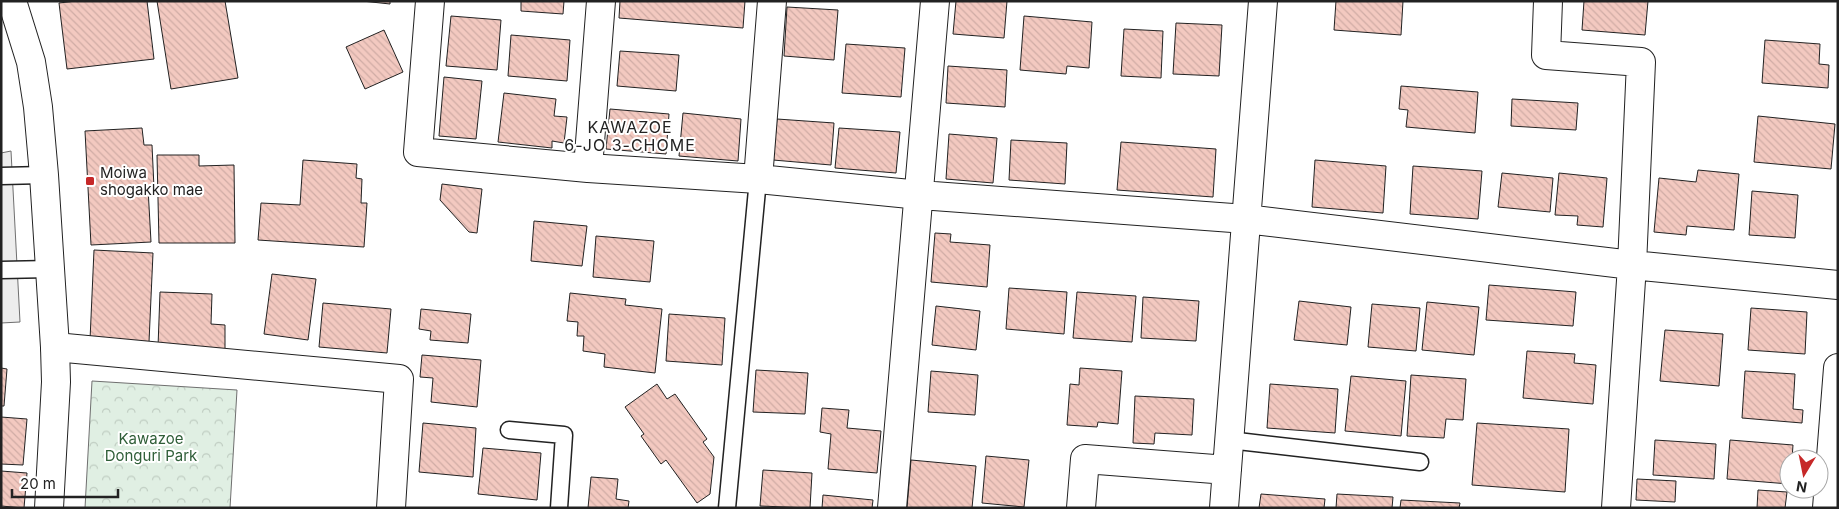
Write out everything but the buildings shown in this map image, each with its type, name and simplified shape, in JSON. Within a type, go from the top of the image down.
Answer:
[{"type":"street","points":[[12,1],[31,62],[38,107],[44,175],[56,382],[49,508]]},
{"type":"street","points":[[430,1],[418,152],[588,168],[758,179],[920,195],[1246,219],[1632,265],[1838,285]]},
{"type":"street","points":[[588,168],[601,1]]},
{"type":"street","points":[[758,179],[772,1]]},
{"type":"street","points":[[892,508],[935,1]]},
{"type":"street","points":[[1224,508],[1263,1]]},
{"type":"street","points":[[1548,1],[1546,56],[1641,62],[1632,265],[1616,508]]},
{"type":"street","points":[[55,347],[399,379],[392,508]]},
{"type":"street","points":[[1827,508],[1838,368]]},
{"type":"street","points":[[1080,508],[1085,459],[1227,470]]},
{"type":"lane","points":[[1,176],[44,175]]},
{"type":"lane","points":[[727,508],[758,179]]},
{"type":"lane","points":[[1,270],[50,268]]},
{"type":"lane","points":[[509,430],[564,435],[559,508]]},
{"type":"lane","points":[[1229,440],[1420,462]]},
{"type":"green space","name":"Kawazoe Donguri Park","points":[[92,381],[237,390],[230,508],[85,508]]},
{"type":"shaded area","points":[[11,151],[20,322],[1,323],[1,153]]},
{"type":"place","name":"Moiwa shogakko mae","points":[[90,181]]},
{"type":"district","name":"KAWAZOE 6-JO 3-CHOME","points":[[630,136]]}]
